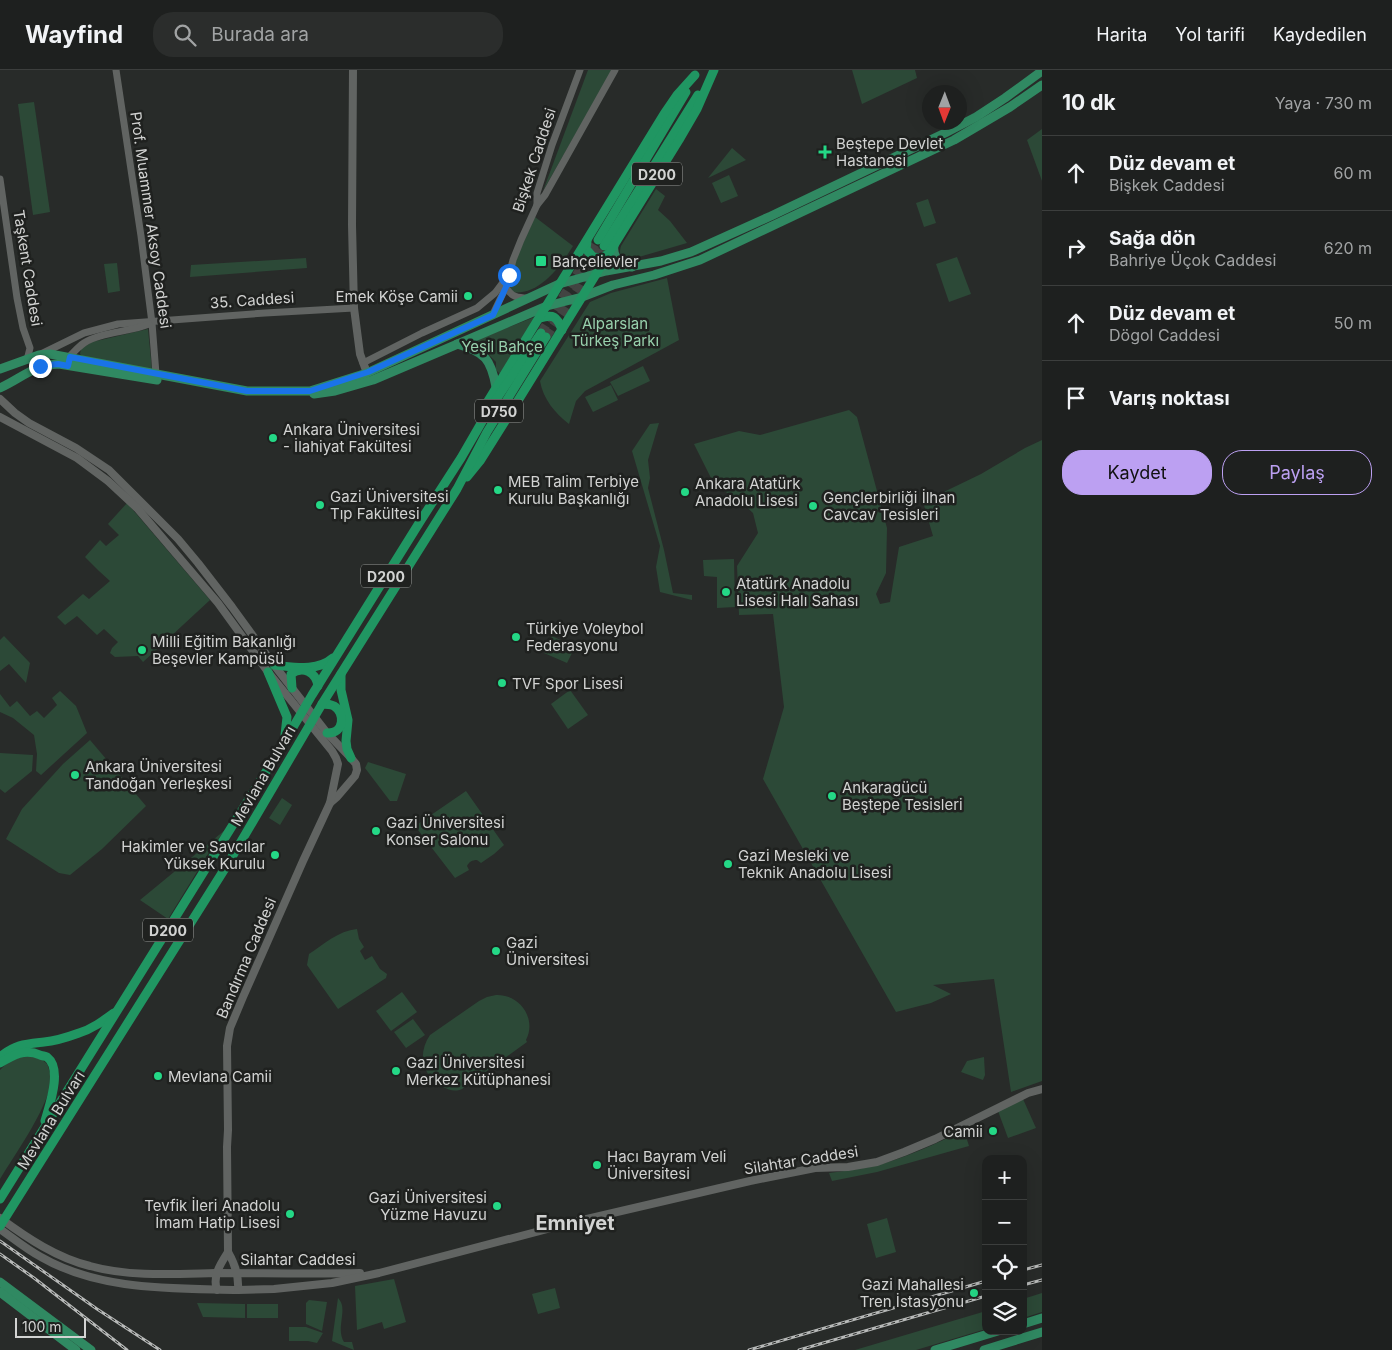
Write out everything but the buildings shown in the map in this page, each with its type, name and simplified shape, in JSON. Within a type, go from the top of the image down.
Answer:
[{"type":"highway","name":"D200","points":[[604,246],[614,245],[686,130],[714,70]]},
{"type":"highway","points":[[587,241],[586,249],[593,257],[602,258],[604,246],[714,70]]},
{"type":"highway","name":"D200","points":[[457,488],[480,461],[595,275],[604,246],[697,73]]},
{"type":"highway","points":[[461,458],[466,438],[496,387],[664,114],[697,73]]},
{"type":"highway","points":[[540,318],[548,315],[555,317],[562,330]]},
{"type":"highway","name":"Mevlana Bulvarı","points":[[0,1228],[229,862],[302,735],[457,488],[486,432],[544,335]]},
{"type":"highway","name":"Mevlana Bulvarı","points":[[0,1199],[487,414],[544,335]]},
{"type":"highway","points":[[282,746],[287,717],[271,668],[313,667],[326,664],[337,655]]},
{"type":"highway","points":[[292,688],[291,674],[298,670],[306,670],[312,674],[317,678],[318,686]]},
{"type":"highway","points":[[341,674],[341,690],[348,720],[346,741],[351,758]]},
{"type":"highway","points":[[322,704],[333,705],[339,710],[341,725],[339,730],[332,734],[327,733]]},
{"type":"highway","points":[[0,1056],[27,1043],[46,1042],[86,1031],[118,1010]]},
{"type":"highway","points":[[0,1063],[12,1055],[27,1051],[35,1052],[48,1058],[54,1069],[55,1082],[41,1133]]},
{"type":"main road","points":[[353,70],[352,225],[354,308],[360,354],[370,376]]},
{"type":"main road","points":[[0,388],[40,366],[69,362],[156,374],[247,391],[310,391],[370,376],[560,284],[691,252],[772,216],[976,117],[1042,71]]},
{"type":"main road","points":[[0,369],[38,355],[50,354],[69,362],[246,394],[306,395],[335,391],[547,306],[700,260],[954,140],[1010,107],[1042,84]]},
{"type":"main road","points":[[614,245],[613,252],[616,258],[633,267]]},
{"type":"main road","points":[[493,315],[496,328]]},
{"type":"main road","points":[[456,344],[476,351],[488,362],[493,370],[496,387]]},
{"type":"main road","points":[[0,398],[15,413],[29,423],[76,448],[109,470],[178,539],[232,606],[271,668],[290,699],[336,758],[338,769],[345,776],[355,776],[356,764],[327,733],[292,688],[271,668],[144,516],[108,481],[77,458],[0,417]]},
{"type":"main road","name":"Bandırma Caddesi","points":[[238,1290],[237,1273],[234,1262],[228,1252],[226,1062],[228,1037],[234,1016],[330,803],[338,769]]},
{"type":"main road","name":"Bandırma Caddesi","points":[[330,803],[355,776]]},
{"type":"main road","name":"Silahtar Caddesi","points":[[238,1290],[274,1289],[332,1283],[379,1273],[564,1224],[750,1181],[815,1168],[848,1167],[877,1162],[936,1139],[1028,1093],[1042,1088]]},
{"type":"main road","name":"Silahtar Caddesi","points":[[0,1218],[24,1236],[66,1258],[89,1266],[118,1272],[379,1273]]},
{"type":"main road","points":[[0,1228],[40,1257],[63,1268],[87,1276],[146,1287],[238,1290]]},
{"type":"main road","points":[[218,1290],[216,1286],[216,1273],[228,1252]]},
{"type":"main road","points":[[0,1282],[91,1350]]},
{"type":"main road","points":[[0,1292],[76,1350]]},
{"type":"main road","points":[[1027,1323],[1042,1318]]},
{"type":"main road","points":[[984,1350],[1042,1332]]},
{"type":"main road","points":[[935,1350],[985,1335]]},
{"type":"street","name":"Prof. Muammer Aksoy Caddesi","points":[[116,70],[140,226],[152,323],[156,374]]},
{"type":"street","name":"Bişkek Caddesi","points":[[493,315],[506,287],[513,260],[521,240],[537,205],[537,193],[552,145],[580,70]]},
{"type":"street","points":[[537,205],[545,195],[615,70]]},
{"type":"street","name":"Taşkent Caddesi","points":[[0,179],[19,306],[23,328],[30,348],[27,360]]},
{"type":"street","points":[[363,363],[477,308],[495,293],[509,275]]},
{"type":"street","points":[[506,287],[509,293],[514,296],[531,298]]},
{"type":"street","name":"35. Caddesi","points":[[152,323],[274,312],[354,308]]},
{"type":"street","points":[[38,355],[84,333],[101,328],[136,322],[152,323]]},
{"type":"street","points":[[69,362],[76,349],[85,342],[152,323]]},
{"type":"green space","points":[[588,70],[612,70],[543,191]]},
{"type":"green space","points":[[852,70],[915,70],[917,78],[862,104]]},
{"type":"green space","points":[[34,102],[50,212],[33,215],[18,104]]},
{"type":"green space","points":[[1042,129],[1042,181],[1027,140]]},
{"type":"green space","points":[[732,148],[746,160],[708,178]]},
{"type":"green space","points":[[729,175],[738,196],[721,203],[712,183]]},
{"type":"green space","points":[[656,189],[665,196],[658,210],[670,221],[687,243],[625,260],[620,254],[621,246]]},
{"type":"green space","points":[[928,199],[936,223],[924,227],[916,203]]},
{"type":"green space","points":[[535,217],[573,246],[555,271],[539,285],[530,290],[511,292],[510,279],[519,252]]},
{"type":"green space","points":[[957,257],[971,294],[949,302],[936,264]]},
{"type":"green space","points":[[306,258],[307,268],[190,277],[191,265]]},
{"type":"green space","points":[[117,263],[120,291],[108,293],[104,264]]},
{"type":"green space","name":"Alparslan Türkeş Parkı","points":[[667,278],[679,340],[585,391],[576,401],[569,424],[550,405],[540,381],[590,302],[611,293]]},
{"type":"green space","name":"Yeşil Bahçe","points":[[537,316],[502,376],[496,370],[496,362],[480,346],[469,343]]},
{"type":"green space","points":[[148,329],[152,370],[84,358],[80,354],[81,349],[92,342]]},
{"type":"green space","points":[[643,366],[650,381],[618,396],[610,382]]},
{"type":"green space","points":[[611,385],[618,400],[593,412],[585,397]]},
{"type":"green space","points":[[849,410],[857,417],[887,528],[886,573],[876,594],[880,604],[890,602],[899,547],[933,536],[923,502],[981,474],[1042,440],[1042,1081],[1011,1092],[994,979],[933,985],[951,994],[931,1003],[896,1012],[763,779],[784,707],[773,614],[739,615],[737,566],[758,533],[753,513],[738,499],[715,486],[694,444],[739,431],[760,435]]},
{"type":"green space","points":[[659,423],[648,460],[650,478],[648,488],[673,593],[692,595],[692,600],[660,592],[656,567],[660,546],[632,451],[650,424]]},
{"type":"green space","points":[[127,503],[210,600],[143,662],[138,656],[115,657],[110,653],[118,642],[104,629],[97,635],[77,616],[65,625],[57,617],[83,594],[89,599],[110,581],[85,557],[100,540],[106,546],[119,535],[108,524]]},
{"type":"green space","points":[[734,559],[735,607],[717,608],[717,577],[704,576],[703,560]]},
{"type":"green space","points":[[4,636],[30,663],[26,683],[9,664],[0,671],[0,640]]},
{"type":"green space","points":[[552,636],[575,647],[567,663],[544,653]]},
{"type":"green space","points":[[570,690],[588,715],[568,729],[551,704]]},
{"type":"green space","points":[[60,691],[76,706],[87,733],[41,775],[36,771],[37,754],[34,735],[13,718],[0,712],[0,694],[10,707],[17,701],[30,716],[37,711],[44,718],[57,705],[52,698]]},
{"type":"green space","points":[[90,740],[146,806],[102,849],[70,875],[59,873],[6,839],[22,809],[63,764]]},
{"type":"green space","points":[[0,753],[33,755],[32,771],[5,793],[0,789]]},
{"type":"green space","points":[[368,762],[406,774],[397,801],[390,801],[365,768]]},
{"type":"green space","points":[[466,791],[504,845],[481,863],[474,860],[469,863],[467,866],[469,870],[455,878],[415,826]]},
{"type":"green space","points":[[282,798],[292,805],[280,825],[269,818]]},
{"type":"green space","points":[[225,830],[211,849],[168,919],[140,900]]},
{"type":"green space","points":[[357,929],[359,939],[364,947],[360,951],[365,960],[372,956],[380,969],[387,974],[386,978],[338,1009],[307,965],[309,954],[337,935]]},
{"type":"green space","points":[[402,992],[417,1012],[391,1031],[376,1011]]},
{"type":"green space","points":[[496,995],[512,999],[524,1009],[528,1016],[529,1024],[527,1042],[462,1089],[452,1090],[443,1087],[430,1077],[424,1064],[424,1050],[430,1035],[479,1001]]},
{"type":"green space","points":[[413,1019],[425,1035],[406,1048],[394,1032]]},
{"type":"green space","points":[[26,1055],[40,1059],[47,1064],[51,1083],[43,1107],[0,1179],[0,1070],[9,1061]]},
{"type":"green space","points":[[984,1057],[985,1075],[983,1080],[961,1072],[967,1061]]},
{"type":"green space","points":[[1023,1099],[1036,1128],[1008,1138],[998,1111]]},
{"type":"green space","points":[[964,1130],[969,1146],[877,1172],[832,1181],[829,1173],[886,1163]]},
{"type":"green space","points":[[887,1218],[896,1252],[876,1258],[867,1224]]},
{"type":"green space","points":[[394,1279],[406,1322],[384,1329],[382,1322],[357,1330],[355,1286]]},
{"type":"green space","points":[[555,1288],[560,1308],[538,1314],[532,1294]]},
{"type":"green space","points":[[1042,1293],[1042,1312],[1027,1317],[1027,1298]]},
{"type":"green space","points":[[338,1298],[342,1307],[342,1336],[344,1342],[352,1342],[354,1350],[332,1341]]},
{"type":"green space","points":[[309,1300],[327,1302],[322,1331],[306,1324],[306,1303]]},
{"type":"green space","points":[[197,1303],[245,1304],[245,1318],[203,1317]]},
{"type":"green space","points":[[247,1304],[278,1304],[278,1318],[247,1318]]},
{"type":"green space","points":[[982,1312],[982,1330],[916,1350],[855,1350]]},
{"type":"green space","points":[[289,1327],[306,1327],[323,1333],[317,1343],[289,1341]]},
{"type":"tunnel","points":[[541,333],[598,240]]},
{"type":"tunnel","points":[[546,337],[604,246]]},
{"type":"railway","points":[[0,1241],[97,1309],[160,1350]]},
{"type":"railway","points":[[0,1254],[127,1350]]},
{"type":"railway","points":[[1027,1269],[1042,1265]]},
{"type":"railway","points":[[1027,1284],[1042,1280]]},
{"type":"railway","points":[[749,1350],[982,1282]]},
{"type":"railway","points":[[799,1350],[982,1297]]},
{"type":"place","name":"Beştepe Devlet Hastanesi","points":[[825,152]]},
{"type":"place","name":"Bahçelievler","points":[[541,261]]},
{"type":"place","name":"Emek Köşe Camii","points":[[468,296]]},
{"type":"place","name":"Ankara Üniversitesi - İlahiyat Fakültesi","points":[[273,438]]},
{"type":"place","name":"MEB Talim Terbiye Kurulu Başkanlığı","points":[[498,490]]},
{"type":"place","name":"Ankara Atatürk Anadolu Lisesi","points":[[685,492]]},
{"type":"place","name":"Gazi Üniversitesi Tıp Fakültesi","points":[[320,505]]},
{"type":"place","name":"Gençlerbirliği İlhan Cavcav Tesisleri","points":[[813,506]]},
{"type":"place","name":"Atatürk Anadolu Lisesi Halı Sahası","points":[[726,592]]},
{"type":"place","name":"Türkiye Voleybol Federasyonu","points":[[516,637]]},
{"type":"place","name":"Milli Eğitim Bakanlığı Beşevler Kampüsü","points":[[142,650]]},
{"type":"place","name":"TVF Spor Lisesi","points":[[502,683]]},
{"type":"place","name":"Ankara Üniversitesi Tandoğan Yerleşkesi","points":[[75,775]]},
{"type":"place","name":"Ankaragücü Beştepe Tesisleri","points":[[832,796]]},
{"type":"place","name":"Gazi Üniversitesi Konser Salonu","points":[[376,831]]},
{"type":"place","name":"Hakimler ve Savcılar Yüksek Kurulu","points":[[275,855]]},
{"type":"place","name":"Gazi Mesleki ve Teknik Anadolu Lisesi","points":[[728,864]]},
{"type":"place","name":"Gazi Üniversitesi","points":[[496,951]]},
{"type":"place","name":"Gazi Üniversitesi Merkez Kütüphanesi","points":[[396,1071]]},
{"type":"place","name":"Mevlana Camii","points":[[158,1076]]},
{"type":"place","name":"Camii","points":[[993,1131]]},
{"type":"place","name":"Hacı Bayram Veli Üniversitesi","points":[[597,1165]]},
{"type":"place","name":"Gazi Üniversitesi Yüzme Havuzu","points":[[497,1206]]},
{"type":"place","name":"Tevfik İleri Anadolu İmam Hatip Lisesi","points":[[290,1214]]},
{"type":"place","name":"Gazi Mahallesi Tren İstasyonu","points":[[974,1293]]},
{"type":"district","name":"Emniyet","points":[[575,1223]]},
{"type":"route","points":[[40,366],[58,364],[68,366],[70,357],[247,391],[310,391],[368,372],[493,315],[506,287],[509,275]]}]
